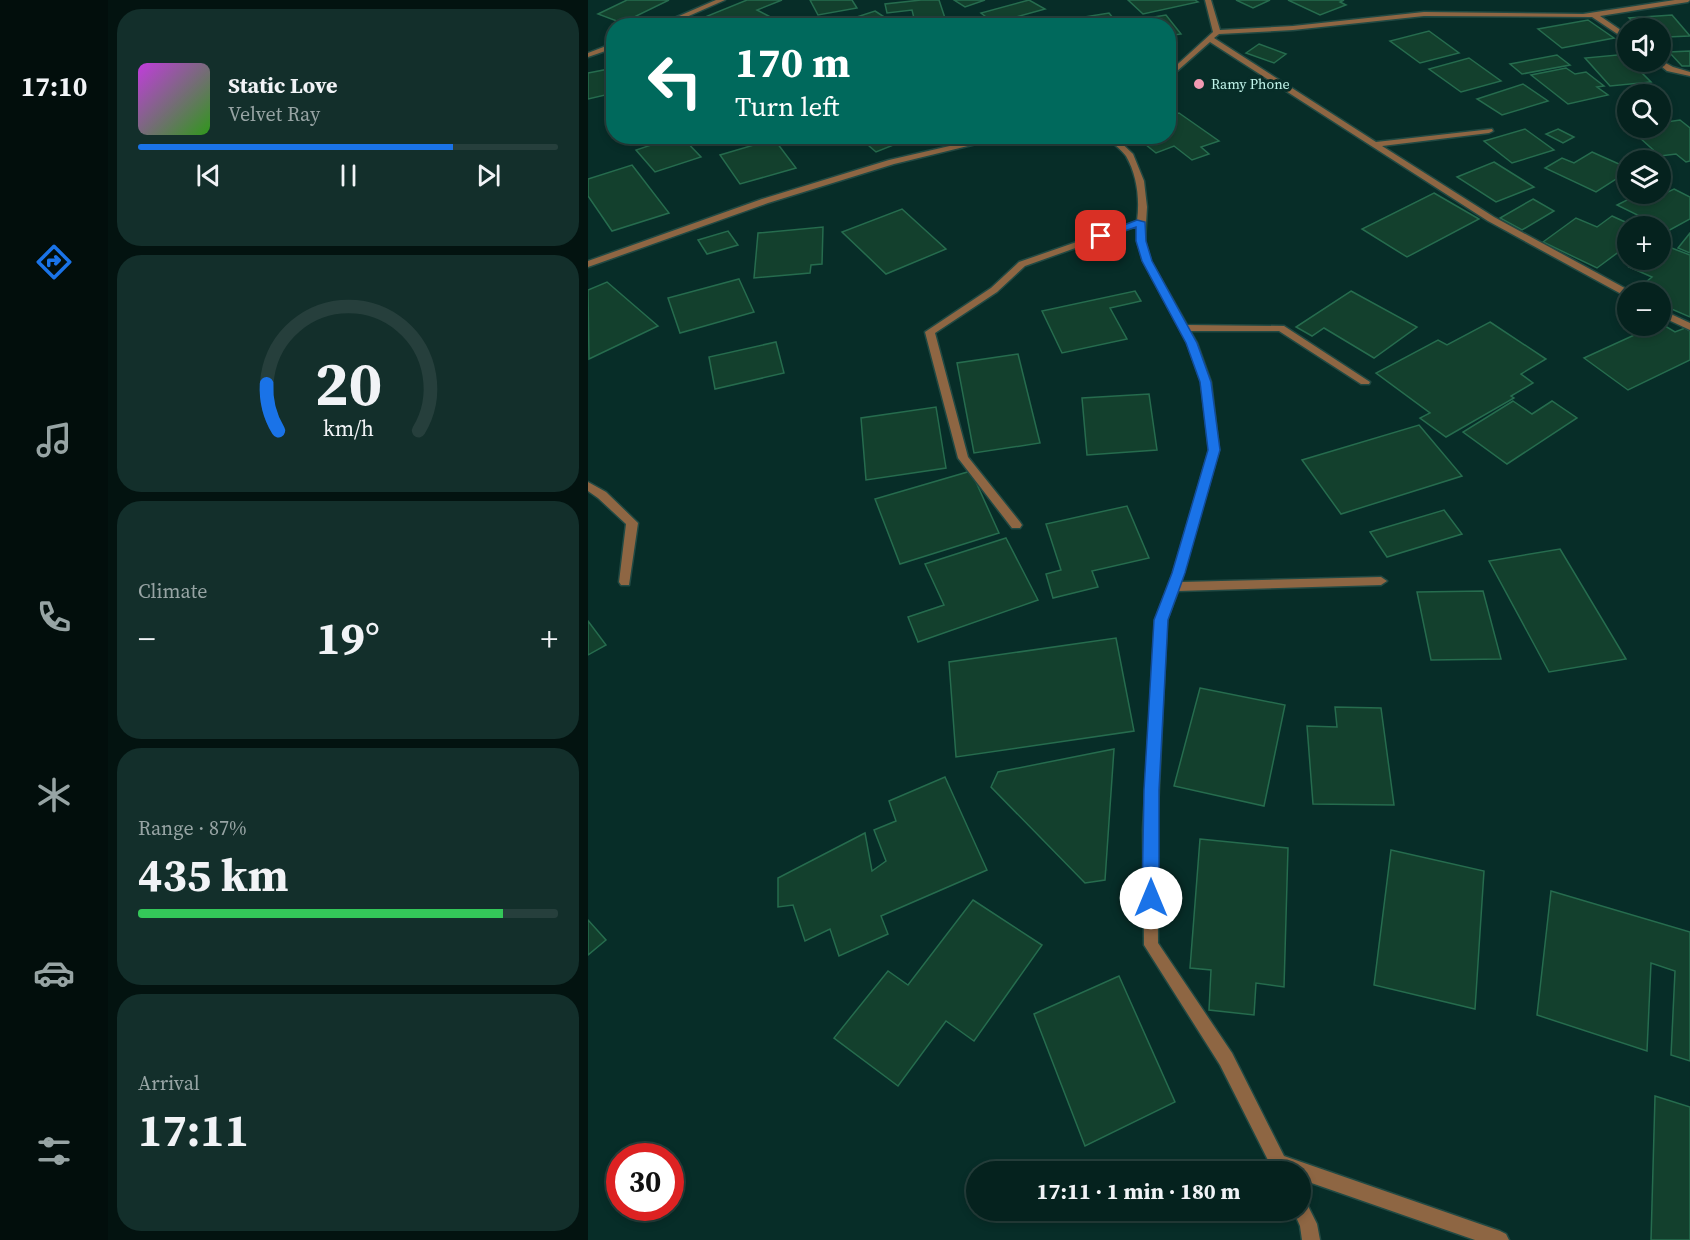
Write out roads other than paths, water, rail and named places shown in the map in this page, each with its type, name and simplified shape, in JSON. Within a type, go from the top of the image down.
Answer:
[{"type":"street","points":[[678,18],[722,0]]},
{"type":"street","points":[[1208,0],[1214,35],[1491,219],[1617,288]]},
{"type":"street","points":[[1176,70],[1214,35],[1424,14],[1508,17],[1593,14],[1688,0]]},
{"type":"street","points":[[1593,14],[1617,31]]},
{"type":"street","points":[[588,55],[606,48]]},
{"type":"street","points":[[1671,69],[1690,74]]},
{"type":"street","points":[[1375,144],[1489,131]]},
{"type":"street","points":[[588,264],[765,201],[892,162],[970,144]]},
{"type":"street","points":[[1118,144],[1129,154],[1140,181],[1143,207],[1140,222],[1141,241],[1147,261],[1185,328],[1206,382],[1214,450],[1161,620],[1150,819],[1151,945],[1226,1059],[1277,1161]]},
{"type":"street","points":[[1016,525],[963,458],[930,332],[994,290],[1022,264],[1140,222]]},
{"type":"street","points":[[1671,318],[1690,327]]},
{"type":"street","points":[[1185,328],[1281,328],[1365,382]]},
{"type":"street","points":[[588,486],[602,495],[632,523],[625,582]]},
{"type":"street","points":[[1173,587],[1381,581]]},
{"type":"street","points":[[1311,1178],[1500,1240]]},
{"type":"street","points":[[1306,1221],[1311,1240]]},
{"type":"place","name":"Ramy Phone","points":[[1199,84]]}]
